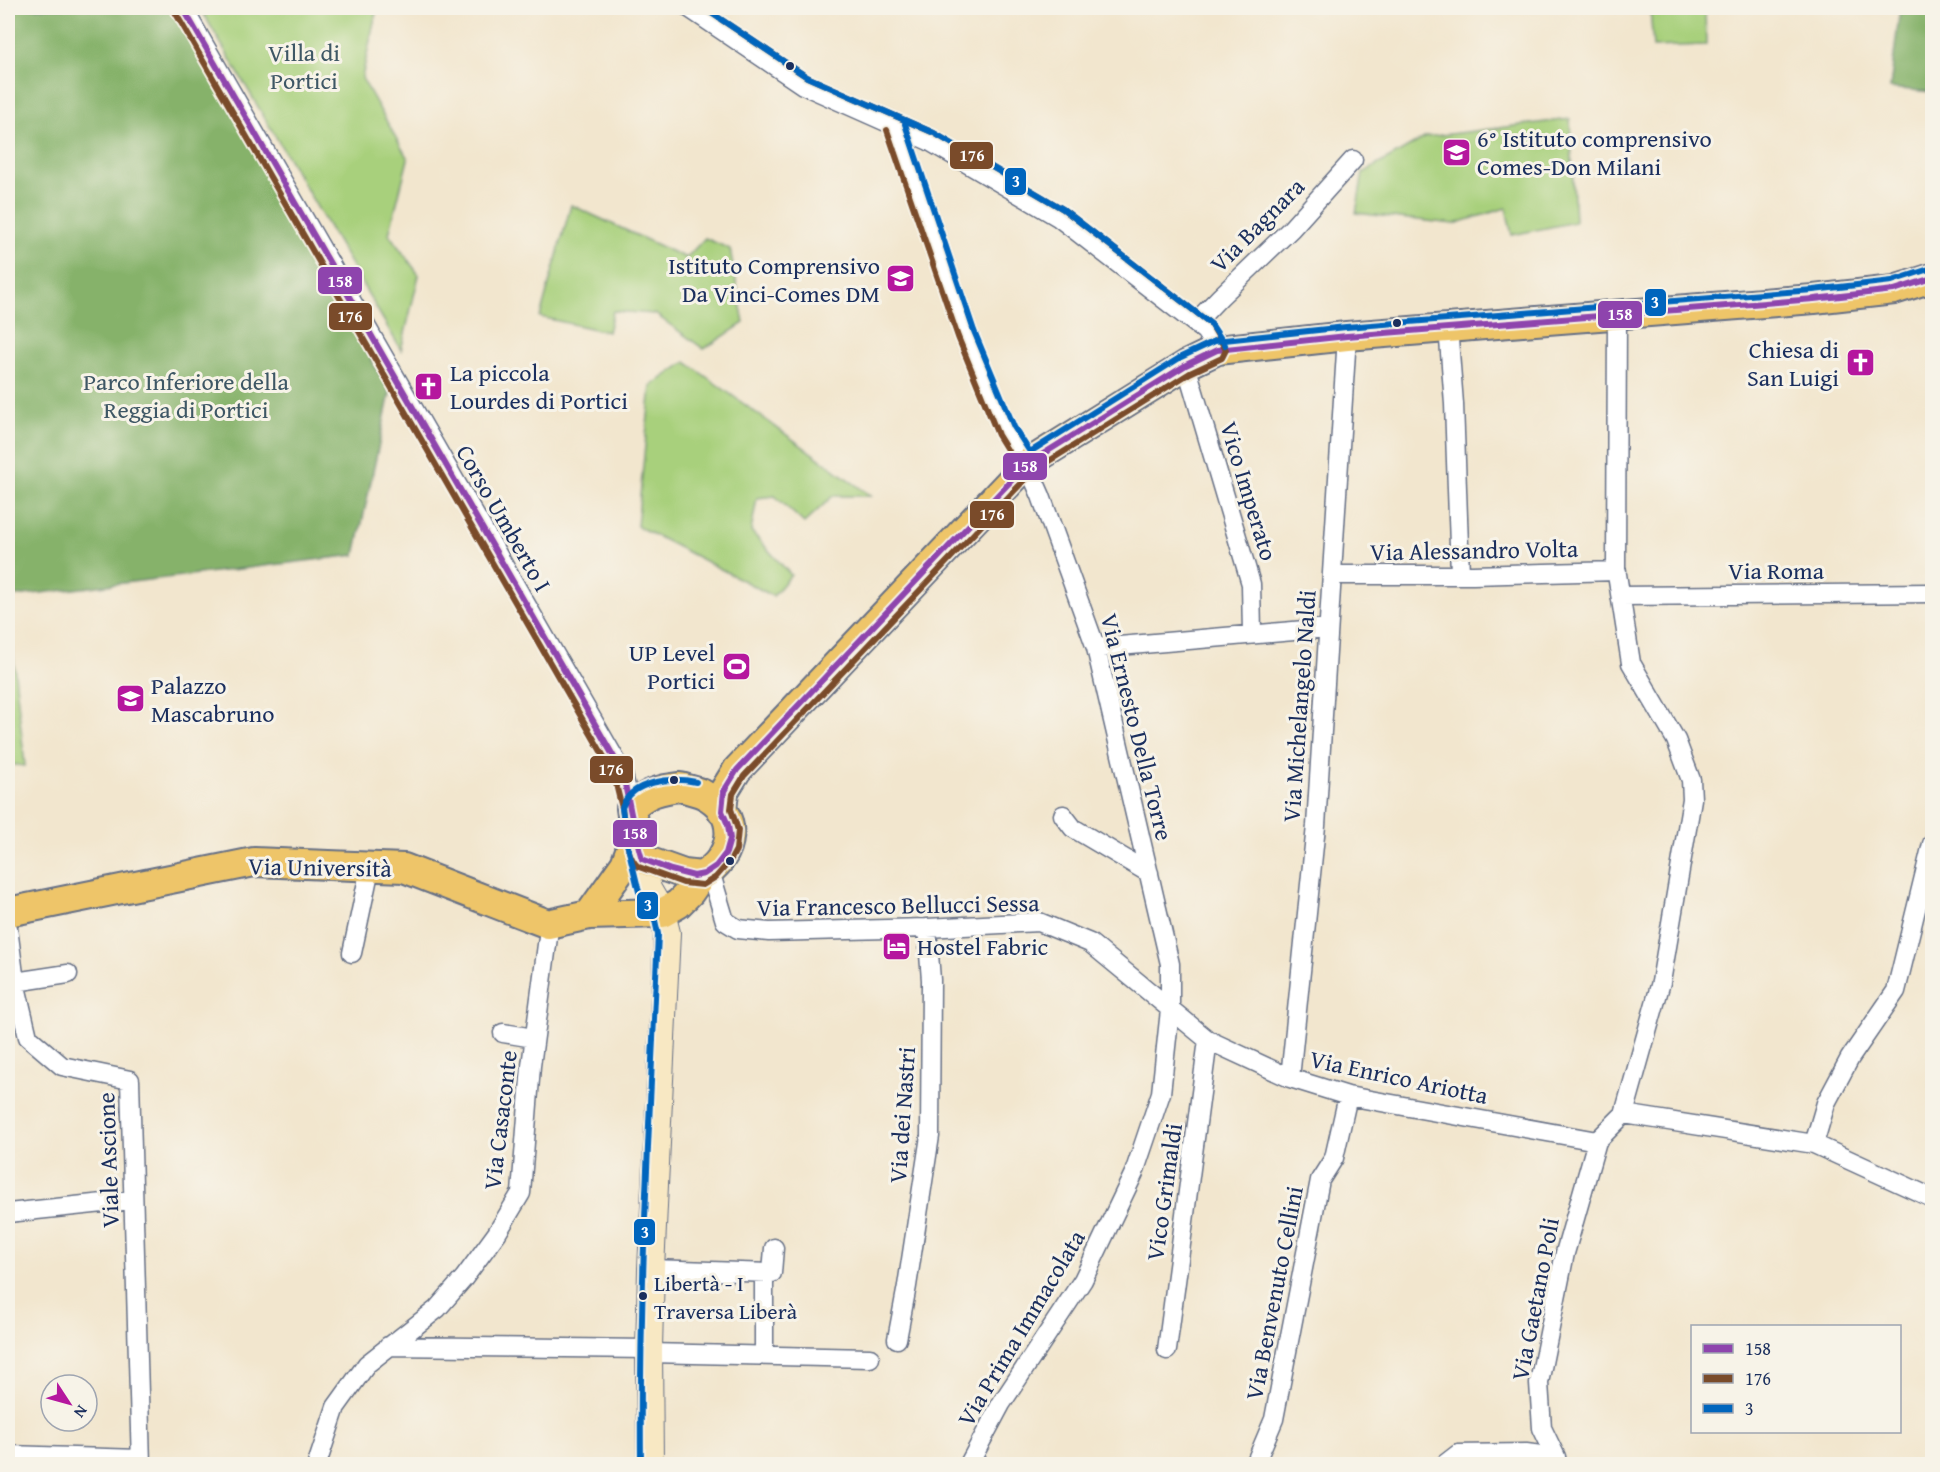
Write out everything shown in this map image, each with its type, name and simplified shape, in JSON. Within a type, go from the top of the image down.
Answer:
[{"type":"main road","points":[[722,811],[724,791],[737,770],[1027,464],[1186,365],[1216,350],[1448,327],[1814,299],[1894,290],[1932,278]]},
{"type":"main road","points":[[694,791],[714,784],[737,770]]},
{"type":"main road","points":[[548,924],[589,915],[662,913],[678,904],[706,873],[721,861],[729,845],[728,821],[722,811],[713,801],[694,791],[680,788],[660,789],[642,800],[638,848],[589,915]]},
{"type":"main road","points":[[638,848],[684,874],[706,873]]},
{"type":"main road","name":"Via Università","points":[[8,912],[254,862],[404,868],[548,924]]},
{"type":"street","name":"Corso Umberto I","points":[[183,8],[622,771],[642,800]]},
{"type":"street","points":[[689,8],[803,85],[929,141],[1058,217],[1205,331],[1216,350]]},
{"type":"street","name":"Via Ernesto Della Torre","points":[[896,127],[966,334],[1006,431],[1027,464],[1041,496],[1096,648],[1170,964],[1170,1010]]},
{"type":"street","name":"Via Bagnara","points":[[1195,323],[1291,229],[1353,160]]},
{"type":"street","points":[[1597,1141],[1624,1114],[1661,982],[1692,799],[1691,780],[1676,740],[1631,663],[1617,571],[1617,314]]},
{"type":"street","points":[[1448,327],[1454,404],[1460,574]]},
{"type":"street","name":"Via Michelangelo Naldi","points":[[1290,1078],[1316,826],[1347,336]]},
{"type":"street","name":"Vico Imperato","points":[[1186,365],[1251,584],[1252,633]]},
{"type":"street","name":"Via Alessandro Volta","points":[[1332,575],[1617,571]]},
{"type":"street","name":"Via Roma","points":[[1621,596],[1932,594]]},
{"type":"street","points":[[1096,648],[1328,628]]},
{"type":"street","points":[[1063,816],[1073,828],[1149,873]]},
{"type":"street","points":[[1814,1144],[1827,1103],[1850,1058],[1896,991],[1932,844]]},
{"type":"street","points":[[638,848],[648,889],[662,913],[667,933],[651,1269],[650,1464]]},
{"type":"street","points":[[352,953],[370,868]]},
{"type":"street","name":"Via Francesco Bellucci Sessa","points":[[706,873],[725,921],[738,929],[769,932],[927,928],[1039,922],[1090,943],[1170,1010]]},
{"type":"street","name":"Via Casaconte","points":[[316,1464],[336,1407],[367,1364],[437,1309],[464,1278],[497,1233],[521,1193],[534,1038],[548,924]]},
{"type":"street","name":"Viale Ascione","points":[[8,928],[15,982],[28,1037],[62,1066],[130,1080],[140,1462]]},
{"type":"street","name":"Via dei Nastri","points":[[897,1339],[930,1136],[931,980],[927,928]]},
{"type":"street","points":[[15,982],[68,974]]},
{"type":"street","name":"Via Enrico Ariotta","points":[[1170,1010],[1208,1040],[1290,1078],[1348,1096],[1597,1141]]},
{"type":"street","name":"Via Prima Immacolata","points":[[969,1464],[1001,1404],[1083,1280],[1134,1173],[1161,1093],[1170,1010]]},
{"type":"street","points":[[503,1034],[534,1038]]},
{"type":"street","name":"Vico Grimaldi","points":[[1167,1350],[1208,1040]]},
{"type":"street","name":"Via Benvenuto Cellini","points":[[1255,1464],[1274,1419],[1320,1180],[1334,1158],[1348,1096]]},
{"type":"street","points":[[1624,1114],[1814,1144],[1932,1198]]},
{"type":"street","name":"Via Gaetano Poli","points":[[1557,1461],[1542,1428],[1539,1383],[1565,1253],[1597,1141]]},
{"type":"street","points":[[8,1213],[132,1200]]},
{"type":"street","points":[[651,1269],[772,1273],[774,1248]]},
{"type":"street","points":[[764,1273],[764,1355]]},
{"type":"street","points":[[388,1346],[870,1358]]},
{"type":"street","points":[[1445,1464],[1458,1454],[1526,1454],[1557,1461]]},
{"type":"street","points":[[8,1455],[140,1462]]},
{"type":"green space","name":"Parco Inferiore della Reggia di Portici","points":[[8,8],[174,8],[390,393],[355,555],[8,597]]},
{"type":"green space","name":"Villa di Portici","points":[[200,8],[377,8],[362,78],[408,159],[389,234],[419,275],[401,350]]},
{"type":"green space","points":[[1650,8],[1705,8],[1706,45],[1653,47]]},
{"type":"green space","points":[[1900,8],[1932,8],[1932,92],[1890,88]]},
{"type":"green space","points":[[1570,119],[1575,222],[1512,235],[1506,208],[1454,224],[1356,213],[1363,173],[1426,137]]},
{"type":"green space","points":[[571,205],[686,258],[705,238],[730,249],[744,323],[704,349],[655,314],[613,311],[608,332],[540,317]]},
{"type":"green space","points":[[686,362],[871,496],[833,496],[804,523],[775,496],[757,498],[751,531],[791,575],[773,596],[637,526],[651,386]]},
{"type":"green space","points":[[8,609],[25,766],[8,764]]},
{"type":"transit line","name":"158","points":[[183,8],[622,771],[642,859],[694,876],[704,874],[716,866],[726,853],[730,839],[728,825],[722,811],[724,791],[737,770],[1027,464],[1186,365],[1217,350],[1347,336],[1814,299],[1894,290],[1932,278]]},
{"type":"transit line","name":"176","points":[[175,12],[614,774],[628,849],[634,863],[639,867],[683,883],[703,885],[716,877],[736,850],[738,830],[731,809],[733,794],[744,776],[1033,471],[1190,373],[1222,358],[1226,350],[1211,324],[1063,209],[934,133],[807,77],[704,8]]},
{"type":"transit line","name":"3","points":[[704,8],[807,77],[934,133],[1063,209],[1211,324],[1225,345]]},
{"type":"transit line","name":"3","points":[[905,124],[974,331],[1014,427],[1030,452],[1181,357],[1215,341],[1346,327],[1813,290],[1892,281],[1929,269]]},
{"type":"transit line","name":"176","points":[[887,130],[958,337],[998,435],[1019,469]]},
{"type":"transit line","name":"3","points":[[641,1464],[643,1265],[658,934],[654,916],[639,892],[626,839],[622,808],[634,791],[643,786],[676,780],[696,782]]},
{"type":"place","name":"6° Istituto comprensivo Comes-Don Milani","points":[[1456,152]]},
{"type":"place","name":"Istituto Comprensivo Da Vinci-Comes DM","points":[[901,279]]},
{"type":"place","name":"Chiesa di San Luigi","points":[[1860,363]]},
{"type":"place","name":"La piccola Lourdes di Portici","points":[[429,386]]},
{"type":"place","name":"UP Level Portici","points":[[736,666]]},
{"type":"place","name":"Palazzo Mascabruno","points":[[130,699]]},
{"type":"place","name":"Hostel Fabric","points":[[896,946]]},
{"type":"place","name":"Libertà - I Traversa Liberà","points":[[643,1296]]}]
